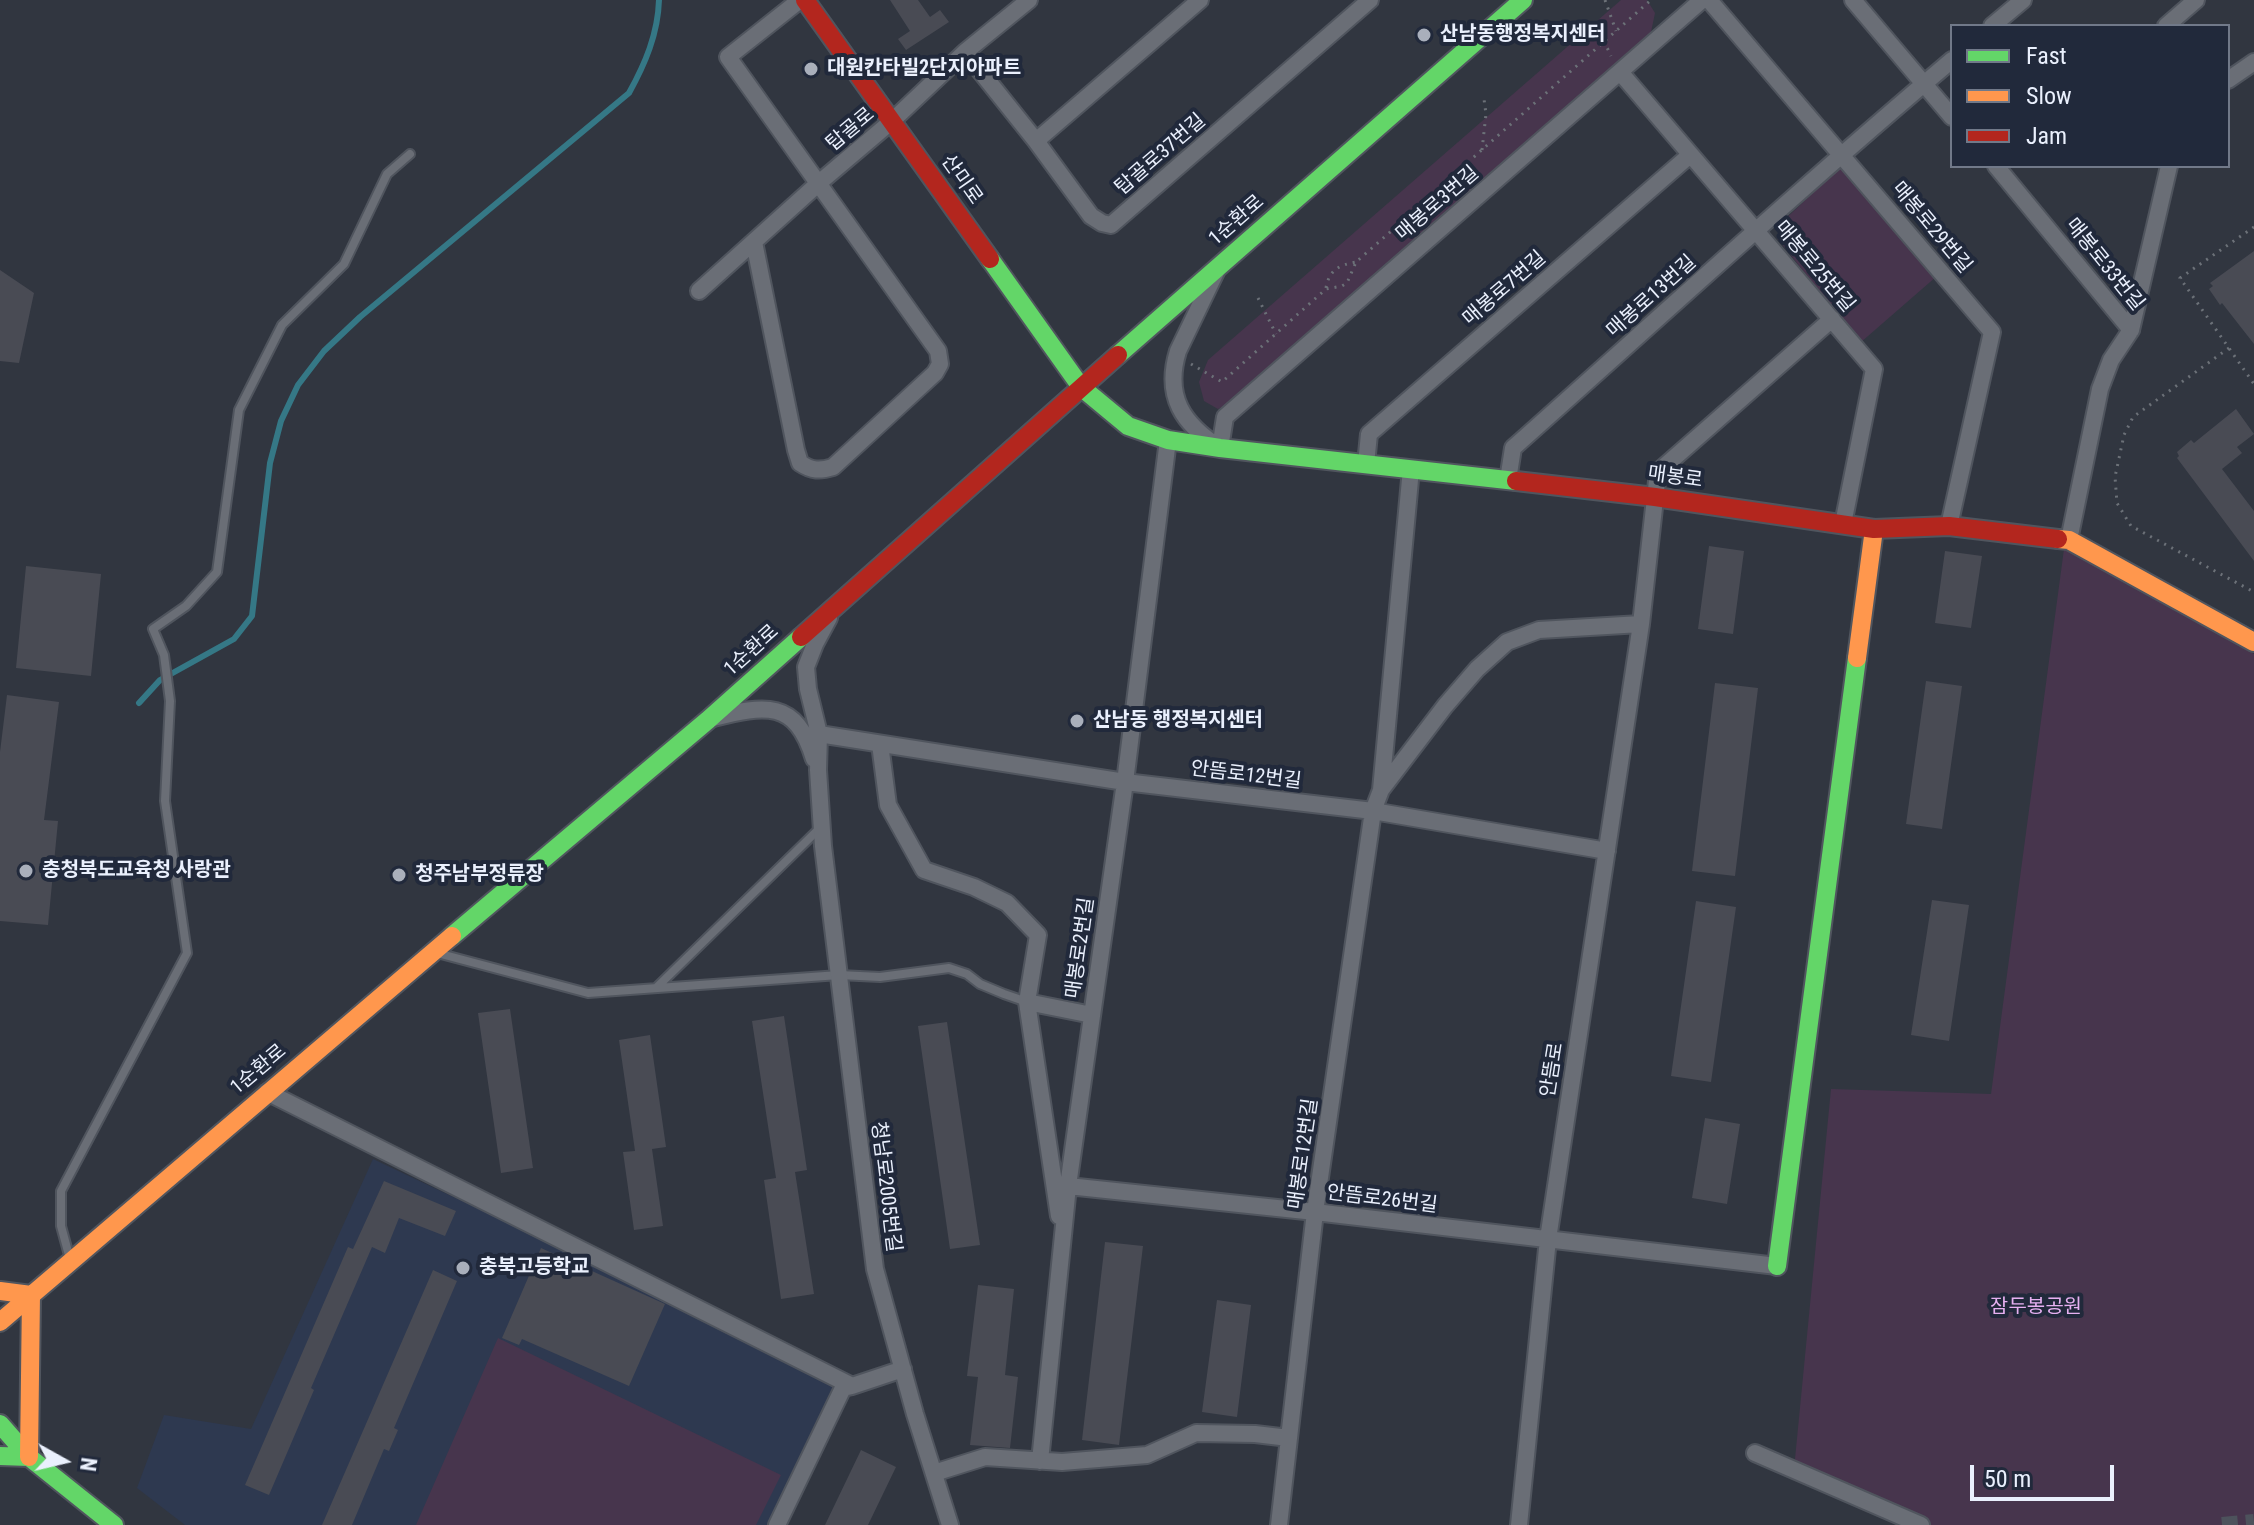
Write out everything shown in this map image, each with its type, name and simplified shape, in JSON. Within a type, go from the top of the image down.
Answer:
[{"type":"street","name":"산미로","points":[[803,0],[1081,387]]},
{"type":"street","points":[[754,242],[800,463],[821,471],[833,467],[935,373],[940,364],[938,351],[728,57],[803,0]]},
{"type":"street","name":"탑골로","points":[[699,291],[892,121],[965,52],[1029,0]]},
{"type":"street","points":[[1036,141],[1200,0]]},
{"type":"street","name":"탑골로37번길","points":[[965,52],[1091,216],[1111,225],[1370,0]]},
{"type":"street","name":"1순환로","points":[[0,1322],[708,720],[1081,387],[1523,0]]},
{"type":"street","name":"매봉로3번길","points":[[1220,448],[1225,417],[1702,0]]},
{"type":"street","name":"매봉로29번길","points":[[1709,0],[1992,332],[1949,526]]},
{"type":"street","points":[[1994,24],[2023,0]]},
{"type":"street","points":[[2168,24],[2196,0]]},
{"type":"street","points":[[1860,2],[1923,85],[1950,115]]},
{"type":"street","name":"매봉로13번길","points":[[1508,480],[1513,448],[1842,153],[1950,62]]},
{"type":"street","points":[[2230,79],[2254,62]]},
{"type":"street","name":"매봉로25번길","points":[[1620,72],[1874,369],[1843,524]]},
{"type":"street","name":"매봉로7번길","points":[[1366,464],[1369,434],[1690,155]]},
{"type":"street","name":"매봉로33번길","points":[[2001,168],[2131,330],[2111,360],[2100,389],[2069,540]]},
{"type":"street","points":[[2131,330],[2169,168]]},
{"type":"street","points":[[1219,266],[1178,351],[1174,377],[1182,414],[1193,428],[1220,448]]},
{"type":"street","name":"안뜸로","points":[[1519,1525],[1548,1239],[1641,624],[1658,472],[1832,319]]},
{"type":"street","name":"매봉로","points":[[1081,387],[1128,426],[1168,440],[1655,497],[1874,529],[1949,526],[2069,540],[2254,642]]},
{"type":"street","name":"매봉로2번길","points":[[1040,1461],[1068,1186],[1125,782],[1168,440]]},
{"type":"street","name":"매봉로12번길","points":[[1279,1525],[1315,1212],[1373,811],[1381,790],[1411,469]]},
{"type":"street","points":[[1777,1266],[1874,529]]},
{"type":"street","points":[[818,770],[819,734],[806,667],[836,606]]},
{"type":"street","name":"매봉로12번길","points":[[1381,790],[1445,706],[1477,669],[1507,642],[1539,630],[1641,624]]},
{"type":"street","points":[[708,720],[750,709],[778,711],[787,715],[810,741],[818,770]]},
{"type":"street","name":"안뜸로12번길","points":[[819,734],[1125,782],[1373,811],[1607,851]]},
{"type":"street","points":[[880,744],[888,805],[924,870],[974,887],[1007,903],[1038,935],[1027,1002],[1062,1240]]},
{"type":"street","name":"청남로2005번길","points":[[818,770],[823,846],[875,1269],[950,1525]]},
{"type":"street","points":[[1027,1002],[1092,1015]]},
{"type":"street","points":[[267,1092],[852,1386]]},
{"type":"street","name":"안뜸로26번길","points":[[1068,1186],[1777,1266]]},
{"type":"street","points":[[0,1291],[31,1295],[29,1457]]},
{"type":"street","points":[[777,1525],[843,1388],[903,1369]]},
{"type":"street","points":[[0,1424],[29,1457],[114,1525]]},
{"type":"street","points":[[934,1473],[985,1457],[1040,1461],[1147,1455],[1196,1433],[1289,1438]]},
{"type":"street","points":[[1755,1453],[1921,1525]]},
{"type":"street","points":[[0,1456],[29,1457]]},
{"type":"lane","points":[[70,1260],[61,1226],[61,1191],[187,953],[165,801],[170,701],[164,655],[153,629],[186,606],[217,572],[239,410],[282,325],[344,264],[387,174],[410,154]]},
{"type":"lane","points":[[656,988],[821,827]]},
{"type":"lane","points":[[433,952],[588,993],[839,975],[880,977],[949,968],[1027,1002]]},
{"type":"path","points":[[1605,0],[1616,31]]},
{"type":"path","points":[[1190,363],[1222,382],[1326,289],[1347,283],[1356,262],[1413,212],[1435,208],[1449,179],[1651,0]]},
{"type":"path","points":[[1482,150],[1486,114],[1484,99]]},
{"type":"path","points":[[2254,227],[2180,278],[2254,384]]},
{"type":"path","points":[[1326,289],[1334,269],[1356,262]]},
{"type":"path","points":[[1258,298],[1276,334]]},
{"type":"path","points":[[2229,348],[2133,417],[2124,435],[2115,477],[2117,503],[2131,526],[2254,592]]},
{"type":"shaded area","name":"충북고등학교","points":[[373,1159],[832,1376],[837,1391],[772,1525],[185,1525],[137,1488],[164,1415],[251,1429]]},
{"type":"green space","points":[[1621,0],[1647,0],[1655,13],[1650,37],[1237,399],[1218,409],[1204,401],[1199,382],[1208,360]]},
{"type":"green space","points":[[1838,169],[1850,169],[1937,276],[1860,343],[1778,239],[1778,226]]},
{"type":"green space","name":"잠두봉공원","points":[[2064,549],[2254,654],[2254,1525],[1903,1525],[1806,1482],[1795,1459],[1831,1089],[1991,1094]]},
{"type":"green space","points":[[498,1338],[781,1475],[756,1525],[416,1525]]},
{"type":"building","points":[[890,0],[918,0],[930,17],[940,10],[949,22],[906,50],[898,39],[910,31]]},
{"type":"building","points":[[2254,251],[2254,344],[2209,289],[2213,286],[2210,283]]},
{"type":"building","points":[[0,270],[34,293],[19,363],[0,361]]},
{"type":"building","points":[[2236,409],[2254,434],[2237,447],[2242,453],[2222,469],[2254,511],[2254,561],[2177,458],[2177,452],[2191,440],[2194,443]]},
{"type":"building","points":[[1709,546],[1744,551],[1733,634],[1698,629]]},
{"type":"building","points":[[1945,551],[1982,556],[1971,628],[1935,623]]},
{"type":"building","points":[[26,566],[101,574],[91,676],[16,668]]},
{"type":"building","points":[[1926,681],[1962,686],[1942,829],[1906,824]]},
{"type":"building","points":[[1715,683],[1758,688],[1735,876],[1692,871]]},
{"type":"building","points":[[7,695],[59,702],[44,820],[58,821],[48,925],[0,921],[0,752]]},
{"type":"building","points":[[1932,900],[1969,905],[1949,1041],[1911,1035]]},
{"type":"building","points":[[1696,901],[1736,907],[1711,1082],[1671,1076]]},
{"type":"building","points":[[510,1009],[533,1168],[501,1173],[478,1013]]},
{"type":"building","points":[[784,1016],[807,1170],[795,1172],[814,1294],[781,1299],[764,1180],[776,1178],[752,1021]]},
{"type":"building","points":[[947,1022],[980,1245],[950,1249],[918,1026]]},
{"type":"building","points":[[650,1035],[666,1147],[652,1149],[663,1226],[634,1230],[623,1152],[635,1151],[619,1040]]},
{"type":"building","points":[[1705,1118],[1740,1124],[1727,1204],[1692,1198]]},
{"type":"building","points":[[384,1181],[456,1211],[445,1236],[399,1218],[385,1253],[372,1247],[269,1495],[245,1485],[348,1247],[353,1249]]},
{"type":"building","points":[[1105,1242],[1143,1246],[1119,1445],[1082,1440]]},
{"type":"building","points":[[541,1248],[665,1304],[629,1386],[522,1339],[519,1345],[502,1338]]},
{"type":"building","points":[[433,1270],[457,1281],[394,1428],[398,1430],[389,1451],[384,1449],[352,1525],[322,1525]]},
{"type":"building","points":[[978,1285],[1014,1289],[1005,1375],[1018,1377],[1010,1448],[970,1445],[978,1377],[967,1376]]},
{"type":"building","points":[[1217,1300],[1251,1305],[1237,1417],[1202,1412]]},
{"type":"building","points":[[861,1450],[896,1467],[868,1525],[825,1525]]},
{"type":"waterway","points":[[139,703],[160,680],[234,639],[252,616],[270,463],[281,421],[298,385],[324,351],[360,317],[629,93],[650,48],[659,0]]},
{"type":"tunnel","points":[[2222,1525],[2254,1522]]},
{"type":"traffic: fast","points":[[1118,355],[1523,0]]},
{"type":"traffic: fast","points":[[990,259],[1081,387],[1128,426],[1168,440],[1220,448],[1516,481]]},
{"type":"traffic: fast","points":[[452,936],[708,720],[801,637]]},
{"type":"traffic: fast","points":[[1777,1266],[1857,658]]},
{"type":"traffic: fast","points":[[0,1424],[29,1457],[114,1525]]},
{"type":"traffic: fast","points":[[0,1456],[29,1457]]},
{"type":"traffic: slow","points":[[1857,658],[1874,529]]},
{"type":"traffic: slow","points":[[2058,539],[2069,540],[2254,642]]},
{"type":"traffic: slow","points":[[0,1322],[452,936]]},
{"type":"traffic: slow","points":[[0,1291],[31,1295]]},
{"type":"traffic: slow","points":[[29,1457],[31,1295]]},
{"type":"traffic: jam","points":[[805,0],[990,259]]},
{"type":"traffic: jam","points":[[801,637],[1118,355]]},
{"type":"traffic: jam","points":[[1516,481],[1655,497],[1874,529],[1949,526],[2058,539]]},
{"type":"place","name":"산남동행정복지센터","points":[[1424,35]]},
{"type":"place","name":"대원칸타빌2단지아파트","points":[[811,69]]},
{"type":"place","name":"산남동 행정복지센터","points":[[1077,721]]},
{"type":"place","name":"충청북도교육청 사랑관","points":[[26,871]]},
{"type":"place","name":"청주남부정류장","points":[[399,875]]},
{"type":"place","name":"충북고등학교","points":[[463,1268]]}]
